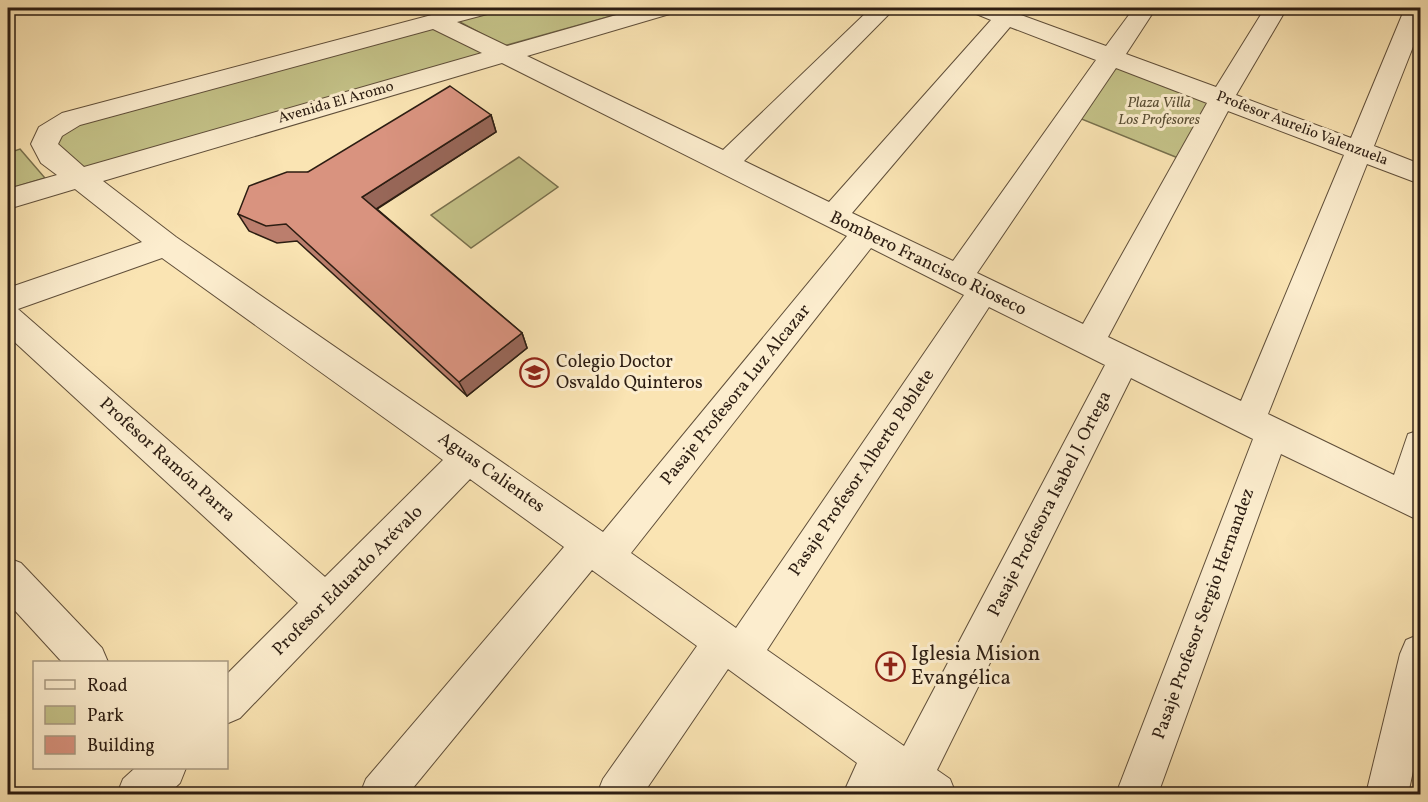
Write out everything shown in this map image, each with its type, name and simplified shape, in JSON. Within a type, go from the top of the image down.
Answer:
[{"type":"street","points":[[436,21],[483,8]]},
{"type":"street","name":"Avenida El Aromo","points":[[8,199],[665,8]]},
{"type":"street","points":[[724,164],[884,8]]},
{"type":"street","name":"Profesor Aurelio Valenzuela","points":[[982,8],[1010,12],[1110,56],[1420,174]]},
{"type":"street","name":"Pasaje Profesor Alberto Poblete","points":[[618,795],[732,649],[971,284],[1110,56],[1145,8]]},
{"type":"street","points":[[1089,342],[1222,98],[1276,8]]},
{"type":"street","name":"Pasaje Profesor Sergio Hernandez","points":[[1137,795],[1260,427],[1358,150],[1417,8]]},
{"type":"street","points":[[832,217],[1010,12]]},
{"type":"street","name":"Bombero Francisco Rioseco","points":[[436,21],[1413,501]]},
{"type":"street","name":"Aguas Calientes","points":[[436,21],[71,119],[53,129],[46,136],[44,147],[46,152],[82,177],[166,245],[469,457],[732,649],[898,781]]},
{"type":"street","name":"Pasaje Profesora Luz Alcazar","points":[[381,795],[598,550],[866,233]]},
{"type":"street","points":[[8,300],[166,245]]},
{"type":"street","name":"Profesor Ramón Parra","points":[[8,318],[326,603]]},
{"type":"street","name":"Pasaje Profesora Isabel J. Ortega","points":[[898,781],[1124,359]]},
{"type":"street","points":[[1413,501],[1420,445]]},
{"type":"street","name":"Profesor Eduardo Arévalo","points":[[228,702],[469,457]]},
{"type":"street","points":[[8,576],[86,661]]},
{"type":"street","points":[[1387,795],[1411,741],[1420,654]]},
{"type":"street","points":[[138,795],[164,769]]},
{"type":"green space","points":[[508,8],[640,8],[504,46],[458,21]]},
{"type":"green space","points":[[436,21],[501,54],[82,177],[44,141],[53,129]]},
{"type":"green space","name":"Plaza Villa Los Profesores","points":[[1109,56],[1222,98],[1188,162],[1069,114]]},
{"type":"green space","points":[[20,149],[45,178],[8,189],[8,153]]},
{"type":"green space","points":[[519,157],[558,187],[471,248],[431,215]]},
{"type":"building","points":[[450,86],[491,115],[362,197],[522,333],[459,382],[286,224],[266,226],[238,214],[249,186],[287,172],[308,172]]},
{"type":"place","name":"Colegio Doctor Osvaldo Quinteros","points":[[535,372]]},
{"type":"place","name":"Iglesia Mision Evangélica","points":[[890,666]]}]
